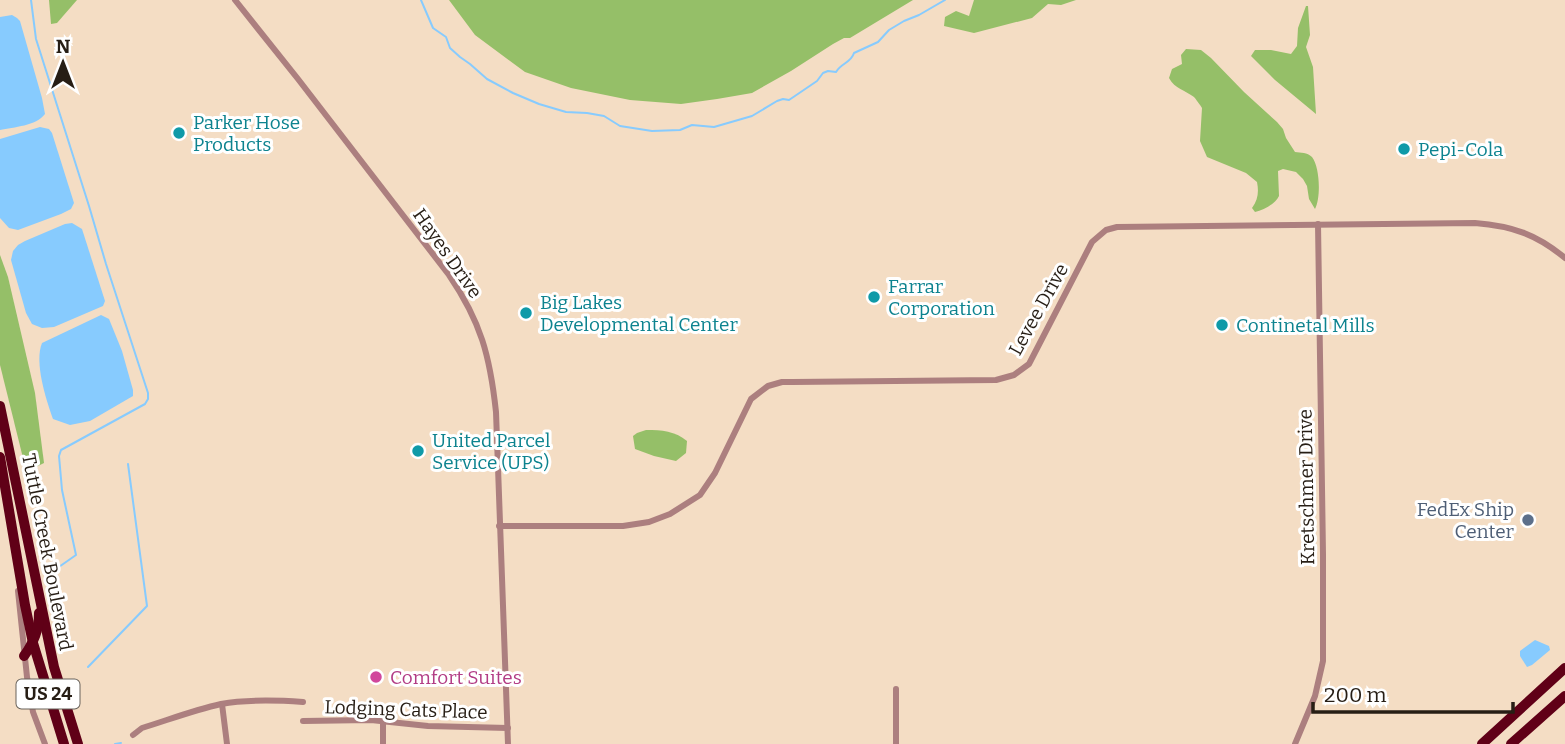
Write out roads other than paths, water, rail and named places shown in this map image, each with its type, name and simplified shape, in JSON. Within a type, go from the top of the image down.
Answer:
[{"type":"highway","name":"Tuttle Creek Boulevard","points":[[0,406],[54,667],[78,744]]},
{"type":"highway","name":"Tuttle Creek Boulevard","points":[[0,457],[33,643],[64,744]]},
{"type":"highway","points":[[24,656],[33,643],[38,628],[38,588]]},
{"type":"highway","points":[[1482,744],[1565,668]]},
{"type":"highway","points":[[1511,744],[1565,696]]},
{"type":"street","name":"Hayes Drive","points":[[234,0],[449,275],[479,328],[490,367],[496,412],[508,744]]},
{"type":"street","name":"Levee Drive","points":[[499,526],[623,526],[649,522],[670,514],[699,495],[715,473],[751,399],[768,386],[782,382],[996,380],[1014,375],[1029,364],[1092,242],[1106,230],[1117,226],[1475,223],[1518,230],[1539,239],[1565,258]]},
{"type":"street","name":"Kretschmer Drive","points":[[1295,744],[1315,696],[1322,661],[1318,224]]},
{"type":"street","points":[[16,554],[24,656],[33,712],[45,744]]},
{"type":"street","points":[[896,689],[896,744]]},
{"type":"street","points":[[133,735],[142,728],[222,704],[277,700],[303,702]]},
{"type":"street","points":[[222,704],[227,744]]},
{"type":"street","name":"Lodging Cats Place","points":[[303,721],[370,720],[428,726],[508,728]]},
{"type":"street","points":[[383,723],[383,744]]},
{"type":"water","points":[[12,15],[20,21],[45,114],[30,124],[0,130],[0,17]]},
{"type":"water","points":[[40,127],[49,129],[52,133],[74,203],[71,209],[61,214],[18,230],[9,228],[0,218],[0,139]]},
{"type":"water","points":[[72,223],[82,229],[105,301],[103,306],[54,327],[42,328],[32,324],[26,313],[11,260],[13,251],[25,241]]},
{"type":"water","points":[[101,315],[109,319],[122,351],[133,396],[90,421],[70,425],[53,419],[40,370],[42,343]]},
{"type":"water","points":[[1535,640],[1549,646],[1550,650],[1527,667],[1520,651]]},
{"type":"waterway","points":[[31,0],[36,39],[148,393],[145,404],[61,450],[59,456],[62,490],[76,555],[56,569]]},
{"type":"waterway","points":[[421,0],[433,28],[446,37],[450,48],[487,79],[539,104],[566,112],[604,116],[620,126],[652,131],[680,130],[692,125],[714,127],[752,116],[777,101],[789,100],[817,81],[823,73],[836,72],[854,53],[878,42],[889,30],[945,0]]},
{"type":"waterway","points":[[88,667],[147,606],[128,464]]},
{"type":"waterway","points":[[115,744],[121,743]]},
{"type":"place","name":"Parker Hose Products","points":[[179,133]]},
{"type":"place","name":"Pepi-Cola","points":[[1404,149]]},
{"type":"place","name":"Farrar Corporation","points":[[874,297]]},
{"type":"place","name":"Big Lakes Developmental Center","points":[[526,313]]},
{"type":"place","name":"Continetal Mills","points":[[1222,325]]},
{"type":"place","name":"United Parcel Service (UPS)","points":[[418,451]]},
{"type":"place","name":"FedEx Ship Center","points":[[1528,520]]},
{"type":"place","name":"Comfort Suites","points":[[376,677]]}]
